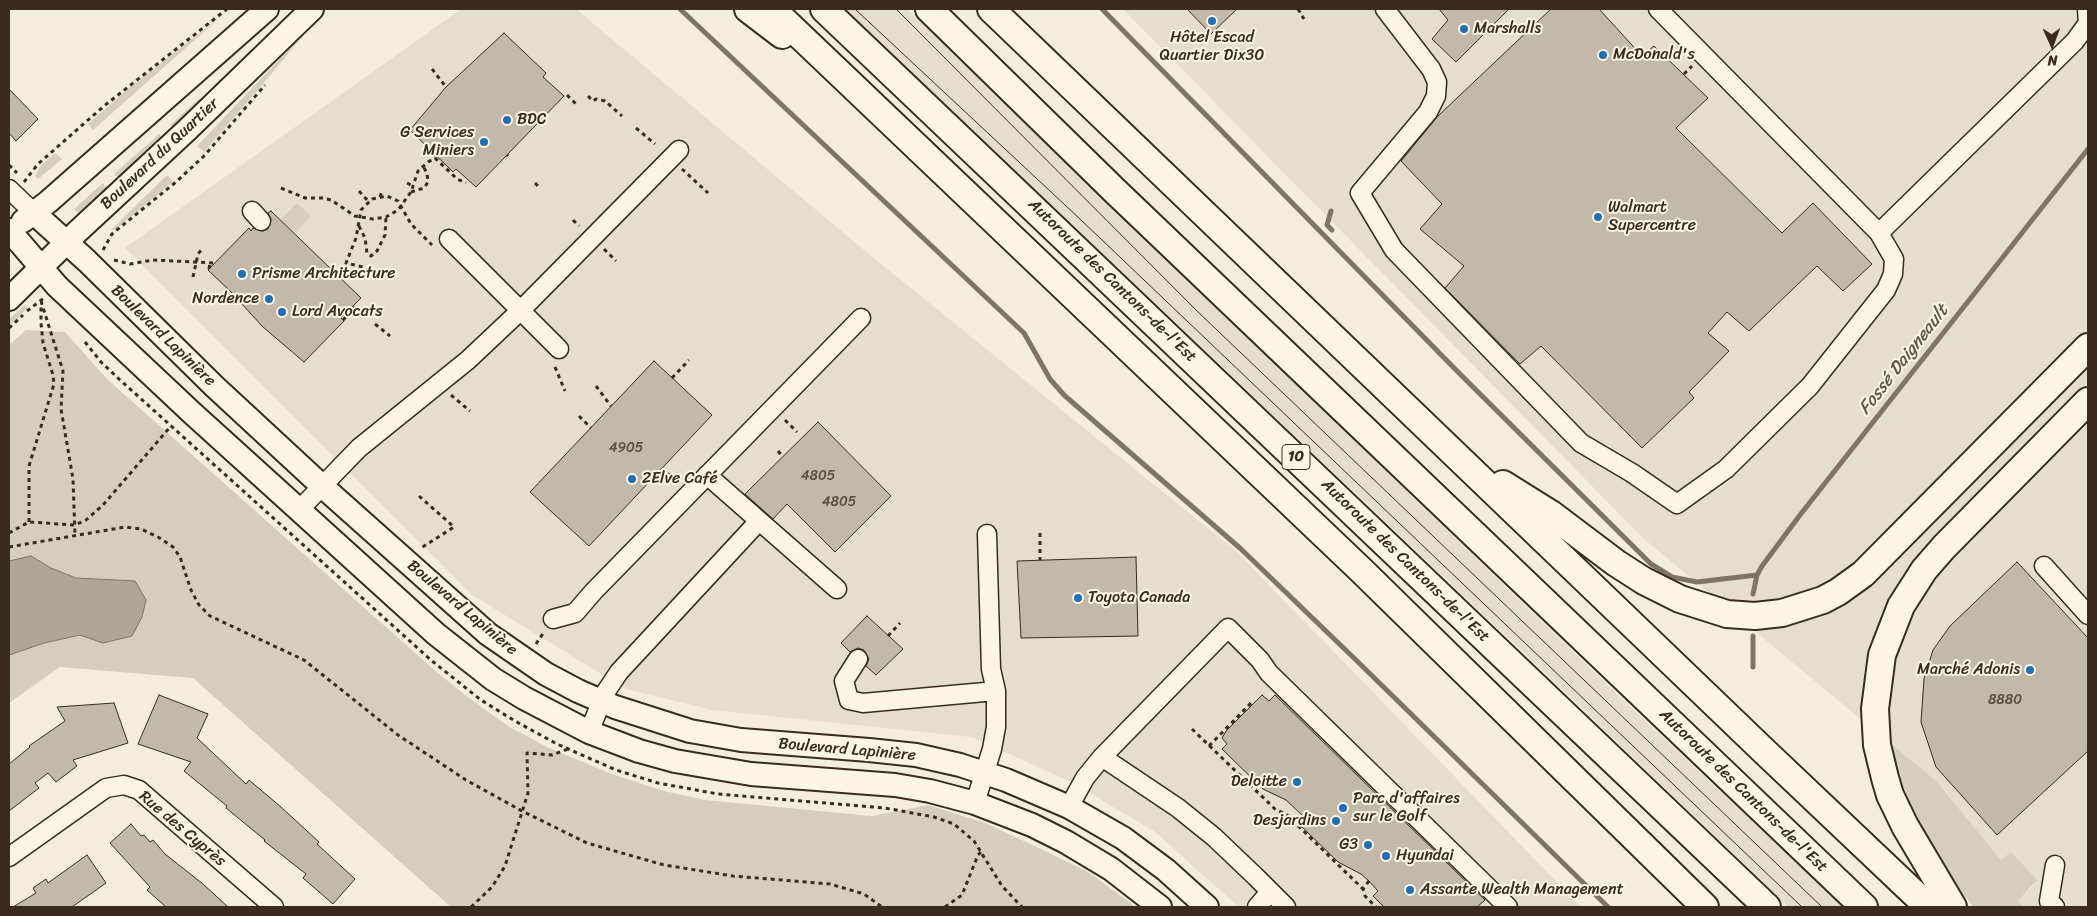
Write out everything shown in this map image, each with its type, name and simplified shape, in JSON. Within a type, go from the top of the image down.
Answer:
[{"type":"highway","points":[[748,9],[865,96]]},
{"type":"highway","points":[[772,9],[1361,570],[1705,907]]},
{"type":"highway","name":"Autoroute des Cantons-de-l'Est","points":[[824,9],[1009,183],[1767,907]]},
{"type":"highway","name":"Autoroute des Cantons-de-l'Est","points":[[929,9],[1114,190],[1864,907]]},
{"type":"highway","points":[[991,9],[1896,876],[1917,896],[1933,907]]},
{"type":"highway","points":[[1451,451],[1551,514],[1616,563],[1680,599],[1726,614],[1755,616],[1782,613],[1823,600],[1863,574],[2088,347]]},
{"type":"highway","points":[[1953,907],[1905,826],[1890,795],[1885,778],[1877,744],[1875,710],[1882,655],[1900,606],[1929,563],[2088,401]]},
{"type":"main road","points":[[9,230],[48,202],[267,9]]},
{"type":"main road","name":"Boulevard du Quartier","points":[[9,299],[66,242],[187,130],[312,9]]},
{"type":"main road","name":"Boulevard Lapinière","points":[[34,213],[152,327],[404,560],[500,643],[546,674],[601,701],[660,723],[708,735],[741,740],[910,754],[985,772],[1026,787],[1069,807],[1139,848],[1176,878],[1207,907]]},
{"type":"main road","name":"Boulevard Lapinière","points":[[9,230],[57,286],[112,340],[299,510],[436,634],[480,670],[531,703],[589,732],[639,751],[714,768],[752,774],[895,785],[930,791],[975,804],[1032,825],[1078,849],[1120,875],[1160,907]]},
{"type":"street","points":[[1385,9],[1431,68],[1437,82],[1436,96],[1428,112],[1360,193],[1394,250],[1581,443],[1632,473],[1677,504],[1726,469],[1810,386],[1886,290],[1893,274],[1894,259],[1879,233],[1658,9]]},
{"type":"street","points":[[1879,233],[2075,41],[2088,24],[2087,9]]},
{"type":"street","points":[[299,510],[359,448],[468,360],[520,311],[679,150]]},
{"type":"street","points":[[9,189],[34,213]]},
{"type":"street","points":[[449,239],[559,349]]},
{"type":"street","points":[[551,622],[575,613],[594,591],[861,318]]},
{"type":"street","points":[[707,476],[837,589]]},
{"type":"street","points":[[589,732],[601,701],[619,672],[760,521]]},
{"type":"street","points":[[975,804],[996,735],[996,692],[991,669],[987,534]]},
{"type":"street","points":[[2044,566],[2088,615]]},
{"type":"street","points":[[1069,807],[1085,778],[1102,758],[1228,628],[1260,660],[1269,673],[1508,907]]},
{"type":"street","points":[[858,659],[844,681],[850,700],[863,703],[996,692]]},
{"type":"street","points":[[1102,758],[1178,808],[1214,837],[1286,907]]},
{"type":"street","name":"Rue des Cyprès","points":[[9,857],[106,788],[124,785],[139,790],[274,907]]},
{"type":"street","points":[[2055,865],[2049,902],[2055,907]]},
{"type":"street","points":[[1256,907],[1270,892]]},
{"type":"path","points":[[26,181],[38,164],[104,106],[227,9]]},
{"type":"path","points":[[1298,9],[1304,19]]},
{"type":"path","points":[[432,69],[446,87]]},
{"type":"path","points":[[566,95],[578,106]]},
{"type":"path","points":[[588,96],[593,101],[605,101],[622,116]]},
{"type":"path","points":[[636,128],[655,144]]},
{"type":"path","name":"Boulevard du Quartier","points":[[105,249],[112,234],[176,182],[204,156]]},
{"type":"path","points":[[281,188],[306,198],[331,200],[360,218],[386,217],[402,205],[411,192],[416,176],[422,166],[435,158],[457,179],[466,183]]},
{"type":"path","points":[[411,192],[424,188],[428,182],[427,173],[422,166]]},
{"type":"path","points":[[682,169],[708,193]]},
{"type":"path","points":[[407,183],[413,186]]},
{"type":"path","points":[[535,183],[539,187]]},
{"type":"path","points":[[359,191],[369,202]]},
{"type":"path","points":[[380,197],[382,191]]},
{"type":"path","points":[[375,277],[363,267],[346,263],[353,248],[361,210],[369,202],[380,197],[393,198],[402,205],[411,224],[432,244]]},
{"type":"path","points":[[359,226],[365,238],[367,253],[372,256],[385,235],[386,217]]},
{"type":"path","points":[[601,247],[616,261]]},
{"type":"path","points":[[193,277],[196,261],[203,248]]},
{"type":"path","points":[[109,258],[130,264],[159,260],[215,263]]},
{"type":"path","points":[[210,263],[210,269]]},
{"type":"path","points":[[9,328],[42,301]]},
{"type":"path","points":[[29,522],[29,466],[54,384],[43,343],[41,323],[42,301]]},
{"type":"path","points":[[42,301],[63,371],[61,409],[73,479],[75,535]]},
{"type":"path","points":[[343,320],[354,307],[362,312]]},
{"type":"path","points":[[375,324],[390,336]]},
{"type":"path","points":[[672,378],[689,360]]},
{"type":"path","points":[[556,367],[565,391]]},
{"type":"path","points":[[596,386],[611,406]]},
{"type":"path","points":[[449,393],[470,411]]},
{"type":"path","points":[[579,416],[591,428]]},
{"type":"path","points":[[9,533],[29,522],[75,525],[86,520],[103,505],[171,426]]},
{"type":"path","points":[[778,451],[783,457]]},
{"type":"path","points":[[404,560],[454,527],[419,496]]},
{"type":"path","points":[[9,547],[125,527],[141,529],[158,536],[173,547],[180,557],[191,590],[199,605],[210,616],[304,660],[398,735],[466,780],[522,811],[587,843],[664,865],[733,876],[830,884],[864,894],[882,907]]},
{"type":"path","points":[[1040,533],[1040,560]]},
{"type":"path","points":[[534,646],[551,622]]},
{"type":"path","points":[[888,636],[900,623]]},
{"type":"path","points":[[1209,746],[1252,702]]},
{"type":"path","points":[[1192,730],[1275,809],[1287,815],[1331,857],[1362,888],[1365,896],[1376,907]]},
{"type":"path","points":[[471,907],[492,887],[504,866],[529,784],[527,753],[552,755],[568,749]]},
{"type":"path","points":[[945,907],[962,896],[981,852]]},
{"type":"path","points":[[1362,888],[1369,881]]},
{"type":"shaded area","points":[[461,9],[576,9],[870,255],[1236,551],[1581,907],[1239,907],[1154,831],[1071,782],[971,737],[712,710],[626,689],[472,595],[125,248]]},
{"type":"shaded area","points":[[845,9],[907,9],[1623,700],[1844,907],[1788,907],[1583,709]]},
{"type":"shaded area","points":[[1123,9],[2088,9],[2088,907],[2024,907],[2017,902],[2034,885],[2011,852],[2002,861],[1935,781],[1643,538]]},
{"type":"shaded area","points":[[224,14],[93,130],[88,124],[128,89]]},
{"type":"shaded area","points":[[312,25],[204,152],[197,146]]},
{"type":"shaded area","points":[[199,99],[202,102],[174,129],[170,125]]},
{"type":"shaded area","points":[[159,134],[163,138],[120,180],[114,174]]},
{"type":"shaded area","points":[[55,153],[62,159],[38,179],[35,176],[40,166]]},
{"type":"shaded area","points":[[167,175],[173,182],[115,230],[111,230]]},
{"type":"shaded area","points":[[103,183],[108,190],[78,213],[74,209]]},
{"type":"shaded area","points":[[297,203],[311,216],[295,233],[281,220]]},
{"type":"shaded area","points":[[25,305],[28,308],[9,326],[9,319]]},
{"type":"shaded area","points":[[26,330],[65,332],[108,380],[432,668],[508,726],[549,748],[612,774],[664,791],[705,800],[872,816],[928,805],[985,823],[1088,872],[1136,907],[451,907],[193,678],[60,667],[9,703],[9,345]]},
{"type":"shaded area","points":[[31,556],[51,568],[76,578],[135,581],[146,600],[142,617],[132,636],[103,643],[80,635],[44,643],[9,655],[9,561]]},
{"type":"shaded area","points":[[1890,743],[1936,781],[2001,860],[2011,852],[2037,880],[2018,901],[2024,907],[1974,907],[1961,892],[1927,842],[1902,795]]},
{"type":"building","name":"Hôtel Escad Quartier Dix30","points":[[1187,9],[1237,9],[1211,34]]},
{"type":"building","name":"Marshalls","points":[[1439,9],[1509,9],[1456,62],[1432,39],[1448,20]]},
{"type":"building","name":"Walmart Supercentre","points":[[1551,9],[1599,9],[1642,56],[1654,46],[1708,98],[1676,128],[1782,233],[1813,203],[1872,264],[1843,291],[1817,266],[1749,331],[1727,312],[1708,333],[1729,351],[1689,392],[1694,398],[1642,448],[1541,346],[1520,364],[1445,288],[1464,266],[1420,229],[1442,204],[1401,161],[1438,116]]},
{"type":"building","points":[[504,33],[546,73],[543,77],[564,96],[476,187],[456,169],[453,172],[410,130],[446,87]]},
{"type":"building","points":[[9,89],[38,119],[16,141],[9,133]]},
{"type":"building","points":[[271,211],[361,298],[341,318],[344,321],[304,362],[263,327],[208,270],[249,228],[251,231],[253,228],[263,231],[268,229],[271,219],[268,213]]},
{"type":"building","points":[[654,361],[712,415],[589,546],[530,492]]},
{"type":"building","points":[[818,422],[891,496],[835,552],[787,504],[773,519],[745,494]]},
{"type":"building","name":"Toyota Canada","points":[[1136,557],[1138,636],[1021,638],[1017,561]]},
{"type":"building","points":[[2017,562],[2088,638],[2088,751],[1997,835],[1936,767],[1921,722],[1924,679],[1933,650],[1950,626]]},
{"type":"building","points":[[867,616],[903,649],[876,675],[866,666],[869,659],[864,650],[858,648],[850,652],[841,643]]},
{"type":"building","points":[[159,695],[208,714],[197,738],[246,784],[249,780],[281,807],[355,879],[333,904],[303,878],[306,874],[264,841],[226,808],[227,806],[184,771],[191,762],[138,744]]},
{"type":"building","name":"Parc d'affaires sur le Golf","points":[[1262,695],[1269,701],[1275,695],[1485,900],[1477,907],[1384,907],[1373,896],[1378,891],[1369,881],[1361,874],[1338,862],[1298,823],[1304,817],[1286,800],[1263,789],[1222,749],[1227,744],[1222,738],[1226,731]]},
{"type":"building","points":[[114,703],[128,743],[73,760],[77,766],[56,782],[48,773],[35,783],[39,788],[9,811],[9,764],[29,746],[65,721],[57,707]]},
{"type":"building","points":[[131,824],[141,836],[144,835],[150,842],[153,840],[165,854],[203,884],[228,907],[166,907],[147,890],[150,887],[110,843]]},
{"type":"building","points":[[87,855],[106,883],[72,907],[13,907],[36,893],[33,888],[46,879],[48,883]]},
{"type":"waterway","points":[[680,9],[1024,333],[1050,379],[1064,395],[1241,549],[1608,907]]},
{"type":"waterway","points":[[1102,9],[1460,374],[1651,564],[1672,577],[1697,582],[1757,575]]},
{"type":"waterway","name":"Fossé Daigneault","points":[[1753,594],[1757,575],[1762,566],[1800,515],[2088,149]]},
{"type":"waterway","name":"Fossé Daigneault","points":[[1331,211],[1327,225],[1332,230]]},
{"type":"waterway","name":"Fossé Daigneault","points":[[1753,636],[1753,667]]},
{"type":"tram line","points":[[855,9],[1080,219],[1802,907]]},
{"type":"tram line","points":[[896,9],[1197,311],[1822,907]]},
{"type":"place","name":"Hôtel Escad Quartier Dix30","points":[[1212,21]]},
{"type":"place","name":"Marshalls","points":[[1464,29]]},
{"type":"place","name":"McDonald's","points":[[1603,55]]},
{"type":"place","name":"BDC","points":[[507,120]]},
{"type":"place","name":"G Services Miniers","points":[[484,142]]},
{"type":"place","name":"Walmart Supercentre","points":[[1598,217]]},
{"type":"place","name":"Prisme Architecture","points":[[242,274]]},
{"type":"place","name":"Nordence","points":[[269,299]]},
{"type":"place","name":"Lord Avocats","points":[[282,312]]},
{"type":"place","name":"2Elve Café","points":[[632,479]]},
{"type":"place","name":"Toyota Canada","points":[[1078,598]]},
{"type":"place","name":"Marché Adonis","points":[[2030,670]]},
{"type":"place","name":"Deloitte","points":[[1297,782]]},
{"type":"place","name":"Parc d'affaires sur le Golf","points":[[1343,808]]},
{"type":"place","name":"Desjardins","points":[[1336,821]]},
{"type":"place","name":"G3","points":[[1368,845]]},
{"type":"place","name":"Hyundai","points":[[1386,856]]},
{"type":"place","name":"Assante Wealth Management","points":[[1410,890]]}]
